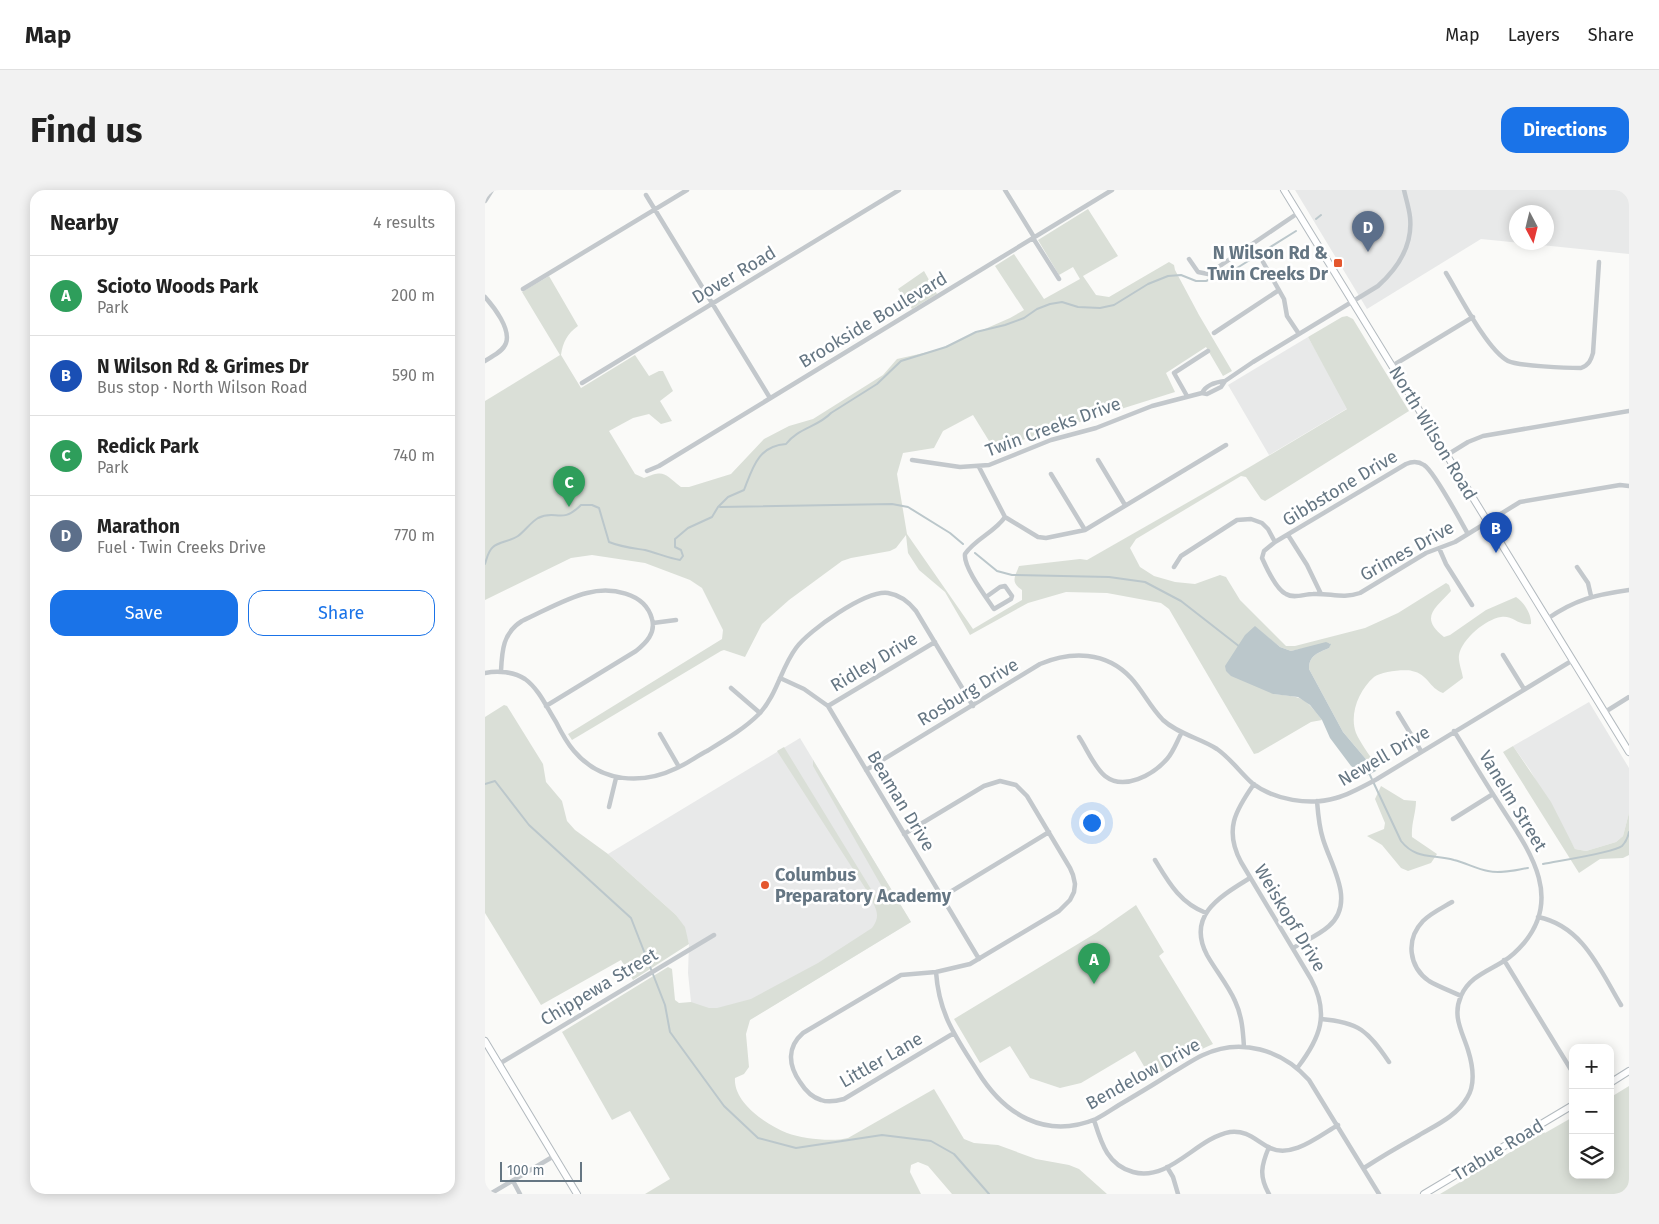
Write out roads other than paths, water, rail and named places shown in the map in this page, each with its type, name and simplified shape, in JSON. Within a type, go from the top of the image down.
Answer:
[{"type":"main road","name":"North Wilson Road","points":[[1284,190],[1629,752]]},
{"type":"main road","points":[[485,1041],[577,1194]]},
{"type":"main road","points":[[1614,1080],[1629,1071]]},
{"type":"main road","name":"Trabue Road","points":[[1424,1194],[1569,1107]]},
{"type":"street","points":[[485,201],[492,190]]},
{"type":"street","points":[[523,290],[687,190]]},
{"type":"street","name":"Dover Road","points":[[582,383],[899,190]]},
{"type":"street","points":[[1005,190],[1059,279]]},
{"type":"street","name":"Brookside Boulevard","points":[[647,472],[1112,190]]},
{"type":"street","name":"Twin Creeks Drive","points":[[912,460],[941,465],[979,467],[1013,457],[1027,449],[1051,440],[1096,428],[1152,406],[1202,393],[1205,388],[1225,381],[1388,278],[1401,260],[1406,249],[1410,225],[1404,190]]},
{"type":"street","points":[[646,195],[770,398]]},
{"type":"street","points":[[1189,259],[1198,272],[1209,274],[1298,214]]},
{"type":"street","points":[[1263,262],[1284,299],[1287,316],[1299,334]]},
{"type":"street","points":[[1446,272],[1489,342],[1501,356],[1510,362],[1576,368],[1586,366],[1591,360],[1593,353],[1599,262]]},
{"type":"street","points":[[1214,333],[1279,290]]},
{"type":"street","points":[[485,297],[505,328],[507,343],[501,350],[485,361]]},
{"type":"street","points":[[1392,366],[1473,317]]},
{"type":"street","points":[[1187,396],[1174,373],[1209,351]]},
{"type":"street","points":[[1447,456],[1468,442],[1483,436],[1629,411]]},
{"type":"street","points":[[979,467],[1005,517],[1038,537],[1047,538],[1085,530],[1226,446]]},
{"type":"street","points":[[1098,460],[1125,505]]},
{"type":"street","name":"Gibbstone Drive","points":[[1275,542],[1406,464],[1419,462],[1430,470],[1468,534]]},
{"type":"street","points":[[1051,474],[1085,530]]},
{"type":"street","name":"Grimes Drive","points":[[1275,542],[1263,551],[1262,558],[1281,591],[1291,596],[1321,594],[1338,597],[1360,593],[1425,553],[1455,542],[1520,502],[1620,485],[1629,486]]},
{"type":"street","points":[[986,597],[1005,586],[1012,596],[1011,600],[994,609],[986,597],[965,563],[965,554],[976,542],[1001,523],[1005,517]]},
{"type":"street","points":[[1174,567],[1181,556],[1237,520],[1251,519],[1262,523],[1268,529],[1275,542]]},
{"type":"street","points":[[1288,535],[1321,594]]},
{"type":"street","points":[[1439,548],[1446,564],[1472,605]]},
{"type":"street","points":[[1577,567],[1588,583],[1591,596]]},
{"type":"street","points":[[1547,619],[1573,603],[1591,596],[1629,590]]},
{"type":"street","points":[[501,671],[505,639],[515,626],[583,594],[606,591],[626,594],[637,597],[645,604],[651,614],[653,623],[650,636],[645,643],[636,651],[546,706]]},
{"type":"street","points":[[485,673],[501,671],[524,679],[533,687],[574,751],[586,762],[616,778],[649,778],[679,767],[737,732],[760,713],[771,696],[789,658],[797,646],[816,628],[861,600],[879,593],[889,593],[908,602],[916,611],[973,706]]},
{"type":"street","points":[[653,623],[676,620]]},
{"type":"street","name":"Ridley Drive","points":[[828,706],[935,642]]},
{"type":"street","points":[[1503,655],[1524,689]]},
{"type":"street","name":"Rosburg Drive","points":[[866,770],[1040,664],[1064,656],[1090,656]]},
{"type":"street","name":"Newell Drive","points":[[1090,656],[1108,661],[1121,669],[1131,678],[1164,721],[1217,749],[1254,784],[1284,798],[1300,801],[1334,799],[1377,779],[1573,660]]},
{"type":"street","name":"Beaman Drive","points":[[780,678],[804,689],[828,706],[979,958]]},
{"type":"street","points":[[731,688],[760,713]]},
{"type":"street","points":[[1605,712],[1629,697]]},
{"type":"street","points":[[1398,713],[1421,751]]},
{"type":"street","name":"Vanelm Street","points":[[1454,731],[1535,863],[1541,891],[1538,917]]},
{"type":"street","points":[[1079,737],[1104,775],[1114,781],[1129,782],[1140,778],[1162,764],[1171,753],[1182,732]]},
{"type":"street","points":[[659,734],[679,767]]},
{"type":"street","points":[[609,807],[616,778]]},
{"type":"street","points":[[904,834],[984,786],[1000,781],[1016,785],[1023,791],[1073,875],[1074,892],[1070,900],[1059,911],[979,958],[960,967],[936,972]]},
{"type":"street","name":"Weiskopf Drive","points":[[1254,784],[1237,810],[1232,831],[1234,846],[1237,855],[1316,988],[1320,1004],[1321,1019],[1317,1038],[1298,1067]]},
{"type":"street","points":[[1453,819],[1493,794]]},
{"type":"street","points":[[1293,948],[1330,925],[1340,910],[1342,900],[1339,882],[1323,839],[1318,817],[1317,801]]},
{"type":"street","points":[[942,897],[1049,832]]},
{"type":"street","points":[[1155,860],[1180,898],[1192,907],[1206,913]]},
{"type":"street","points":[[1244,1047],[1242,1022],[1237,1005],[1202,945],[1202,926],[1206,913],[1216,900],[1251,878]]},
{"type":"street","points":[[1452,902],[1419,926],[1413,937],[1411,950],[1414,962],[1420,973],[1431,982],[1461,996]]},
{"type":"street","points":[[1364,1168],[1449,1117],[1467,1098],[1473,1075],[1471,1061],[1458,1024],[1458,1009],[1461,996],[1472,981],[1505,960],[1525,942],[1538,917],[1559,923],[1579,939],[1621,1006]]},
{"type":"street","name":"Chippewa Street","points":[[499,1064],[714,935]]},
{"type":"street","points":[[1505,960],[1569,1066]]},
{"type":"street","name":"Bendelow Drive","points":[[936,972],[942,1012],[953,1033],[997,1099],[1010,1110],[1027,1120],[1063,1126],[1094,1120],[1203,1055],[1226,1048],[1244,1047],[1272,1052],[1298,1067],[1309,1080],[1379,1194]]},
{"type":"street","name":"Littler Lane","points":[[936,972],[901,975],[886,982],[803,1033],[791,1051],[791,1064],[804,1088],[815,1098],[829,1102],[845,1099],[953,1033]]},
{"type":"street","points":[[1321,1019],[1345,1022],[1361,1029],[1369,1035],[1389,1062]]},
{"type":"street","points":[[1094,1120],[1105,1150],[1119,1165],[1130,1171],[1142,1173],[1155,1172],[1167,1167],[1215,1137],[1229,1133],[1243,1132],[1251,1135],[1269,1148],[1281,1151],[1296,1149],[1338,1125]]},
{"type":"street","points":[[1269,1148],[1261,1174],[1263,1184],[1269,1194]]},
{"type":"street","points":[[491,1194],[555,1156]]},
{"type":"street","points":[[1167,1167],[1173,1177],[1178,1194]]},
{"type":"street","points":[[513,1181],[520,1194]]},
{"type":"waterway","points":[[1316,219],[1321,215]]},
{"type":"waterway","points":[[485,564],[493,547],[518,536],[538,518],[549,515],[563,516],[581,505],[592,505],[599,508],[609,542],[680,560],[683,556],[681,550],[675,547],[675,539],[688,528],[712,517],[718,507],[728,497],[744,490],[754,466],[763,453],[769,449],[786,444],[796,434],[820,422],[877,384],[901,361],[946,347],[976,332],[1024,318],[1037,309],[1050,304],[1062,302],[1078,307],[1100,308],[1114,305],[1148,284],[1168,276],[1181,275],[1196,281],[1206,281],[1237,268],[1296,231]]},
{"type":"waterway","points":[[720,507],[892,504],[908,507],[950,533],[963,544]]},
{"type":"waterway","points":[[975,553],[997,571],[1012,575],[1109,577],[1145,582],[1181,601],[1240,647]]},
{"type":"waterway","points":[[1369,773],[1401,841],[1413,851],[1419,854],[1454,860],[1493,872],[1528,868]]},
{"type":"waterway","points":[[485,784],[495,781],[529,825],[631,918],[665,1005],[670,1032],[724,1106],[758,1138],[796,1148],[882,1135],[931,1141],[954,1154],[989,1194]]},
{"type":"waterway","points":[[1543,864],[1617,849],[1625,843],[1629,832]]},
{"type":"place","name":"Marathon","points":[[1368,252]]},
{"type":"place","name":"N Wilson Rd & Twin Creeks Dr","points":[[1338,263]]},
{"type":"place","name":"Redick Park","points":[[569,507]]},
{"type":"place","name":"N Wilson Rd & Grimes Dr","points":[[1496,553]]},
{"type":"place","name":"Columbus Preparatory Academy","points":[[765,885]]},
{"type":"place","name":"Scioto Woods Park","points":[[1094,984]]}]
